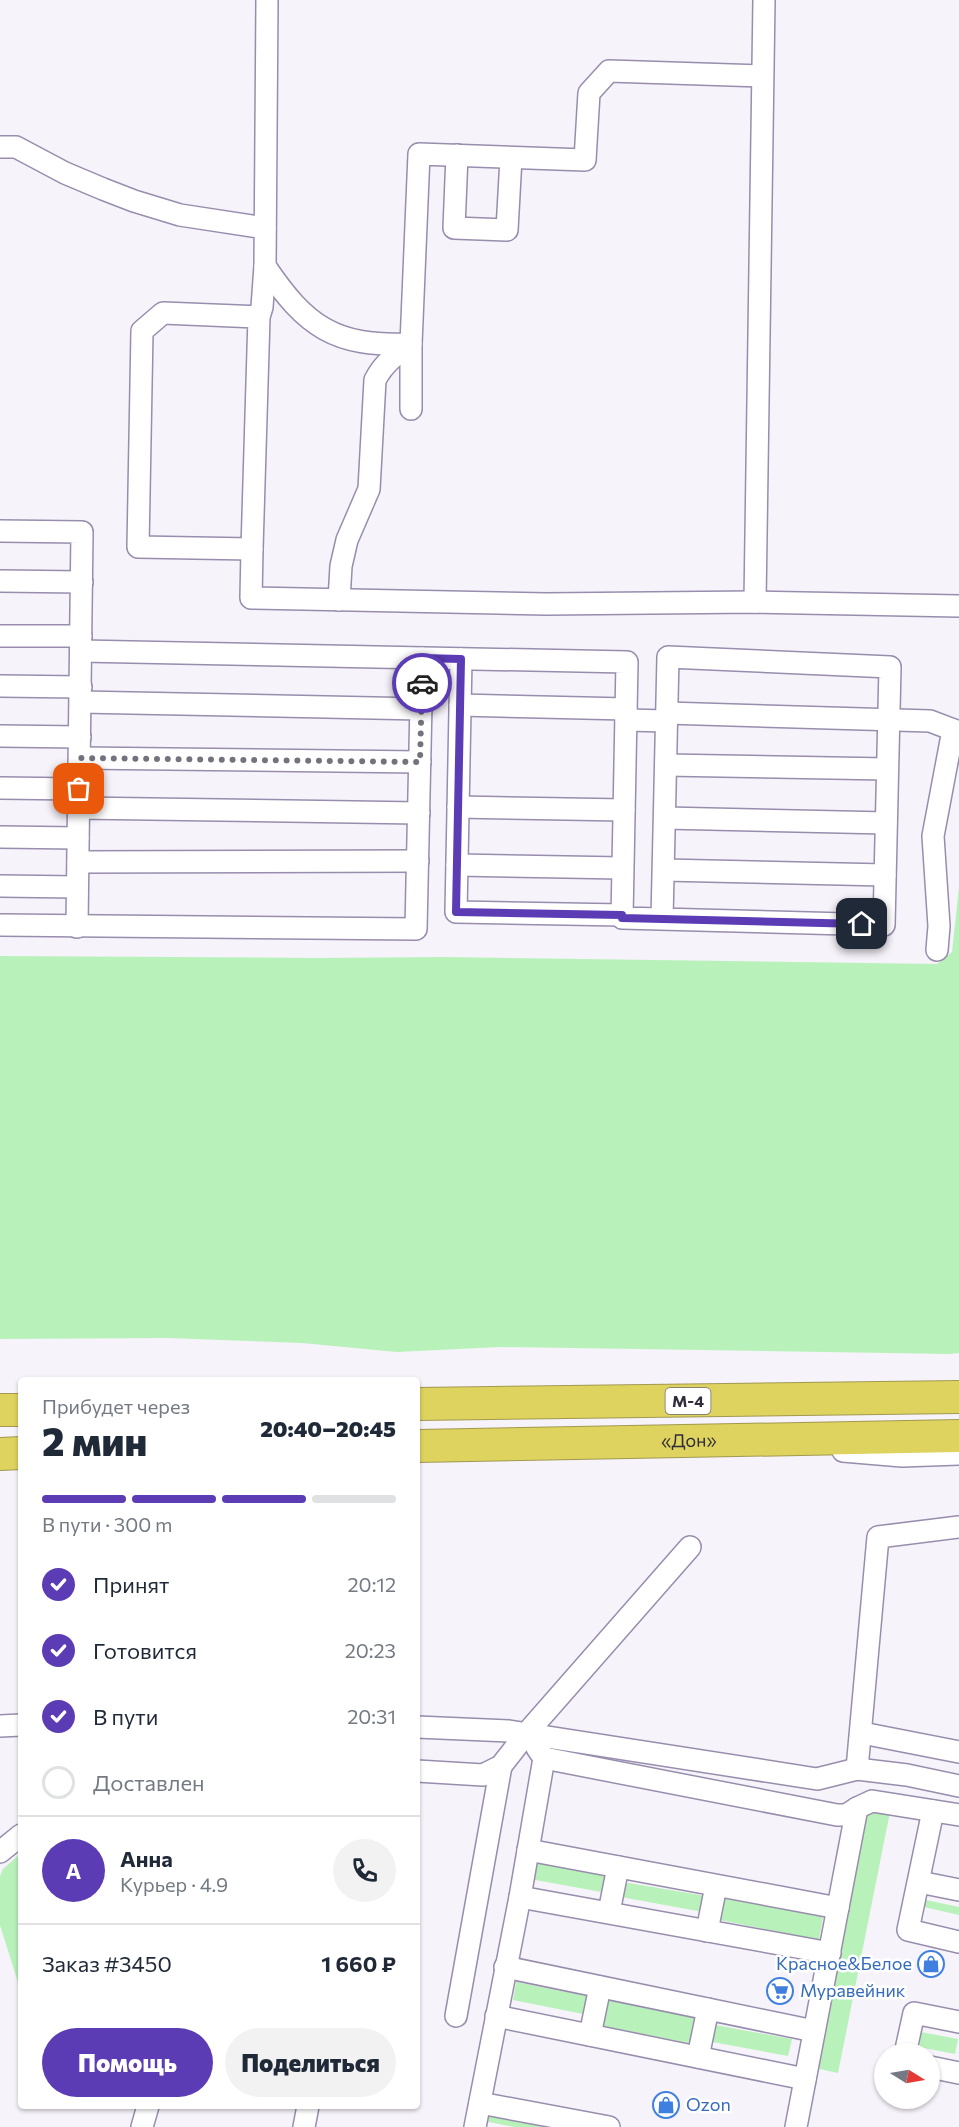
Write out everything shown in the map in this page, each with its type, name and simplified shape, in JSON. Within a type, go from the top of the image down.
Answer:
[{"type":"highway","name":"М-4","points":[[420,1404],[959,1397]]},
{"type":"highway","points":[[0,1410],[18,1410]]},
{"type":"highway","name":"«Дон»","points":[[420,1446],[959,1436]]},
{"type":"highway","points":[[0,1454],[18,1453]]},
{"type":"street","points":[[267,0],[265,266],[262,307],[259,317],[251,598],[546,604],[755,603],[959,606]]},
{"type":"street","points":[[755,603],[764,0]]},
{"type":"street","points":[[411,409],[411,344],[419,154],[585,160],[589,93],[609,71],[762,76]]},
{"type":"street","points":[[0,147],[16,147],[65,173],[134,201],[180,215],[265,228]]},
{"type":"street","points":[[457,155],[454,228],[507,230],[511,158]]},
{"type":"street","points":[[265,266],[282,291],[306,317],[332,334],[356,342],[383,345],[411,344]]},
{"type":"street","points":[[252,549],[138,547],[142,331],[163,313],[259,317]]},
{"type":"street","points":[[339,600],[341,566],[346,540],[369,489],[375,380],[382,367],[411,344]]},
{"type":"street","points":[[0,531],[82,532],[77,927]]},
{"type":"street","points":[[0,581],[82,582]]},
{"type":"street","points":[[0,636],[81,644],[422,658],[627,662],[622,918],[662,920],[884,925],[890,667],[668,657],[662,920]]},
{"type":"street","points":[[0,925],[416,929],[422,658]]},
{"type":"street","points":[[461,659],[456,912],[622,915]]},
{"type":"street","points":[[0,686],[81,695],[421,709]]},
{"type":"street","points":[[460,705],[667,717],[930,721],[956,731],[933,836],[939,926],[937,950]]},
{"type":"street","points":[[0,736],[80,748],[420,762]]},
{"type":"street","points":[[666,765],[887,770]]},
{"type":"street","points":[[0,788],[79,799],[419,813]]},
{"type":"street","points":[[458,807],[624,810]]},
{"type":"street","points":[[665,818],[886,823]]},
{"type":"street","points":[[0,837],[78,838]]},
{"type":"street","points":[[78,862],[418,861]]},
{"type":"street","points":[[457,865],[622,868]]},
{"type":"street","points":[[663,870],[885,875]]},
{"type":"street","points":[[0,886],[78,887]]},
{"type":"street","points":[[757,1440],[811,1449],[902,1456],[959,1454]]},
{"type":"street","points":[[902,1456],[959,1467]]},
{"type":"street","points":[[857,1769],[878,1537],[959,1527]]},
{"type":"street","points":[[420,1771],[483,1775],[501,1766],[526,1734],[690,1546]]},
{"type":"street","points":[[0,1726],[18,1725]]},
{"type":"street","points":[[420,1727],[509,1731],[817,1779],[857,1769],[959,1785]]},
{"type":"street","points":[[862,1733],[959,1752]]},
{"type":"street","points":[[526,1734],[544,1758],[837,1815],[846,1815],[872,1801],[959,1815]]},
{"type":"street","points":[[475,2127],[520,1897],[544,1758]]},
{"type":"street","points":[[456,2016],[501,1766]]},
{"type":"street","points":[[795,2127],[857,1808]]},
{"type":"street","points":[[933,1811],[908,1930],[959,1942]]},
{"type":"street","points":[[0,1852],[18,1837]]},
{"type":"street","points":[[528,1850],[838,1908]]},
{"type":"street","points":[[609,1912],[618,1867]]},
{"type":"street","points":[[919,1882],[959,1890]]},
{"type":"street","points":[[707,1931],[716,1886]]},
{"type":"street","points":[[520,1897],[830,1953]]},
{"type":"street","points":[[505,1967],[814,2031]]},
{"type":"street","points":[[590,2035],[600,1987]]},
{"type":"street","points":[[698,2057],[708,2009]]},
{"type":"street","points":[[907,2043],[914,2013],[959,2022]]},
{"type":"street","points":[[496,2016],[805,2079]]},
{"type":"street","points":[[940,2069],[959,2073]]},
{"type":"street","points":[[480,2103],[580,2124],[609,2127]]},
{"type":"street","points":[[142,2127],[147,2109]]},
{"type":"street","points":[[304,2127],[307,2109]]},
{"type":"green space","points":[[959,887],[959,1353],[500,1347],[397,1352],[302,1343],[167,1338],[0,1339],[0,956],[443,957],[937,964],[952,952]]},
{"type":"green space","points":[[868,1808],[890,1812],[838,2073],[815,2068]]},
{"type":"green space","points":[[18,1856],[18,1982],[0,1925],[0,1876],[3,1869]]},
{"type":"green space","points":[[534,1858],[610,1872],[607,1893],[530,1879]]},
{"type":"green space","points":[[629,1883],[700,1895],[704,1897],[703,1912],[621,1897],[624,1885]]},
{"type":"green space","points":[[720,1895],[823,1916],[819,1940],[715,1919]]},
{"type":"green space","points":[[926,1900],[959,1907],[959,1915],[924,1907]]},
{"type":"green space","points":[[516,1982],[591,1997],[588,2015],[513,2000]]},
{"type":"green space","points":[[608,1997],[695,2014],[689,2043],[602,2026]]},
{"type":"green space","points":[[710,2024],[792,2039],[788,2056],[707,2041]]},
{"type":"green space","points":[[921,2032],[958,2039],[955,2054],[940,2051],[940,2043],[920,2043]]},
{"type":"green space","points":[[486,2112],[561,2127],[514,2127],[484,2121]]},
{"type":"way so far","points":[[79,789],[80,758],[420,762],[422,683]]},
{"type":"place","name":"Красное&Белое","points":[[931,1964]]},
{"type":"place","name":"Муравейник","points":[[780,1991]]},
{"type":"place","name":"Ozon","points":[[666,2105]]},
{"type":"route","points":[[422,683],[422,658],[461,659],[456,912],[622,915],[622,918],[862,924]]}]
